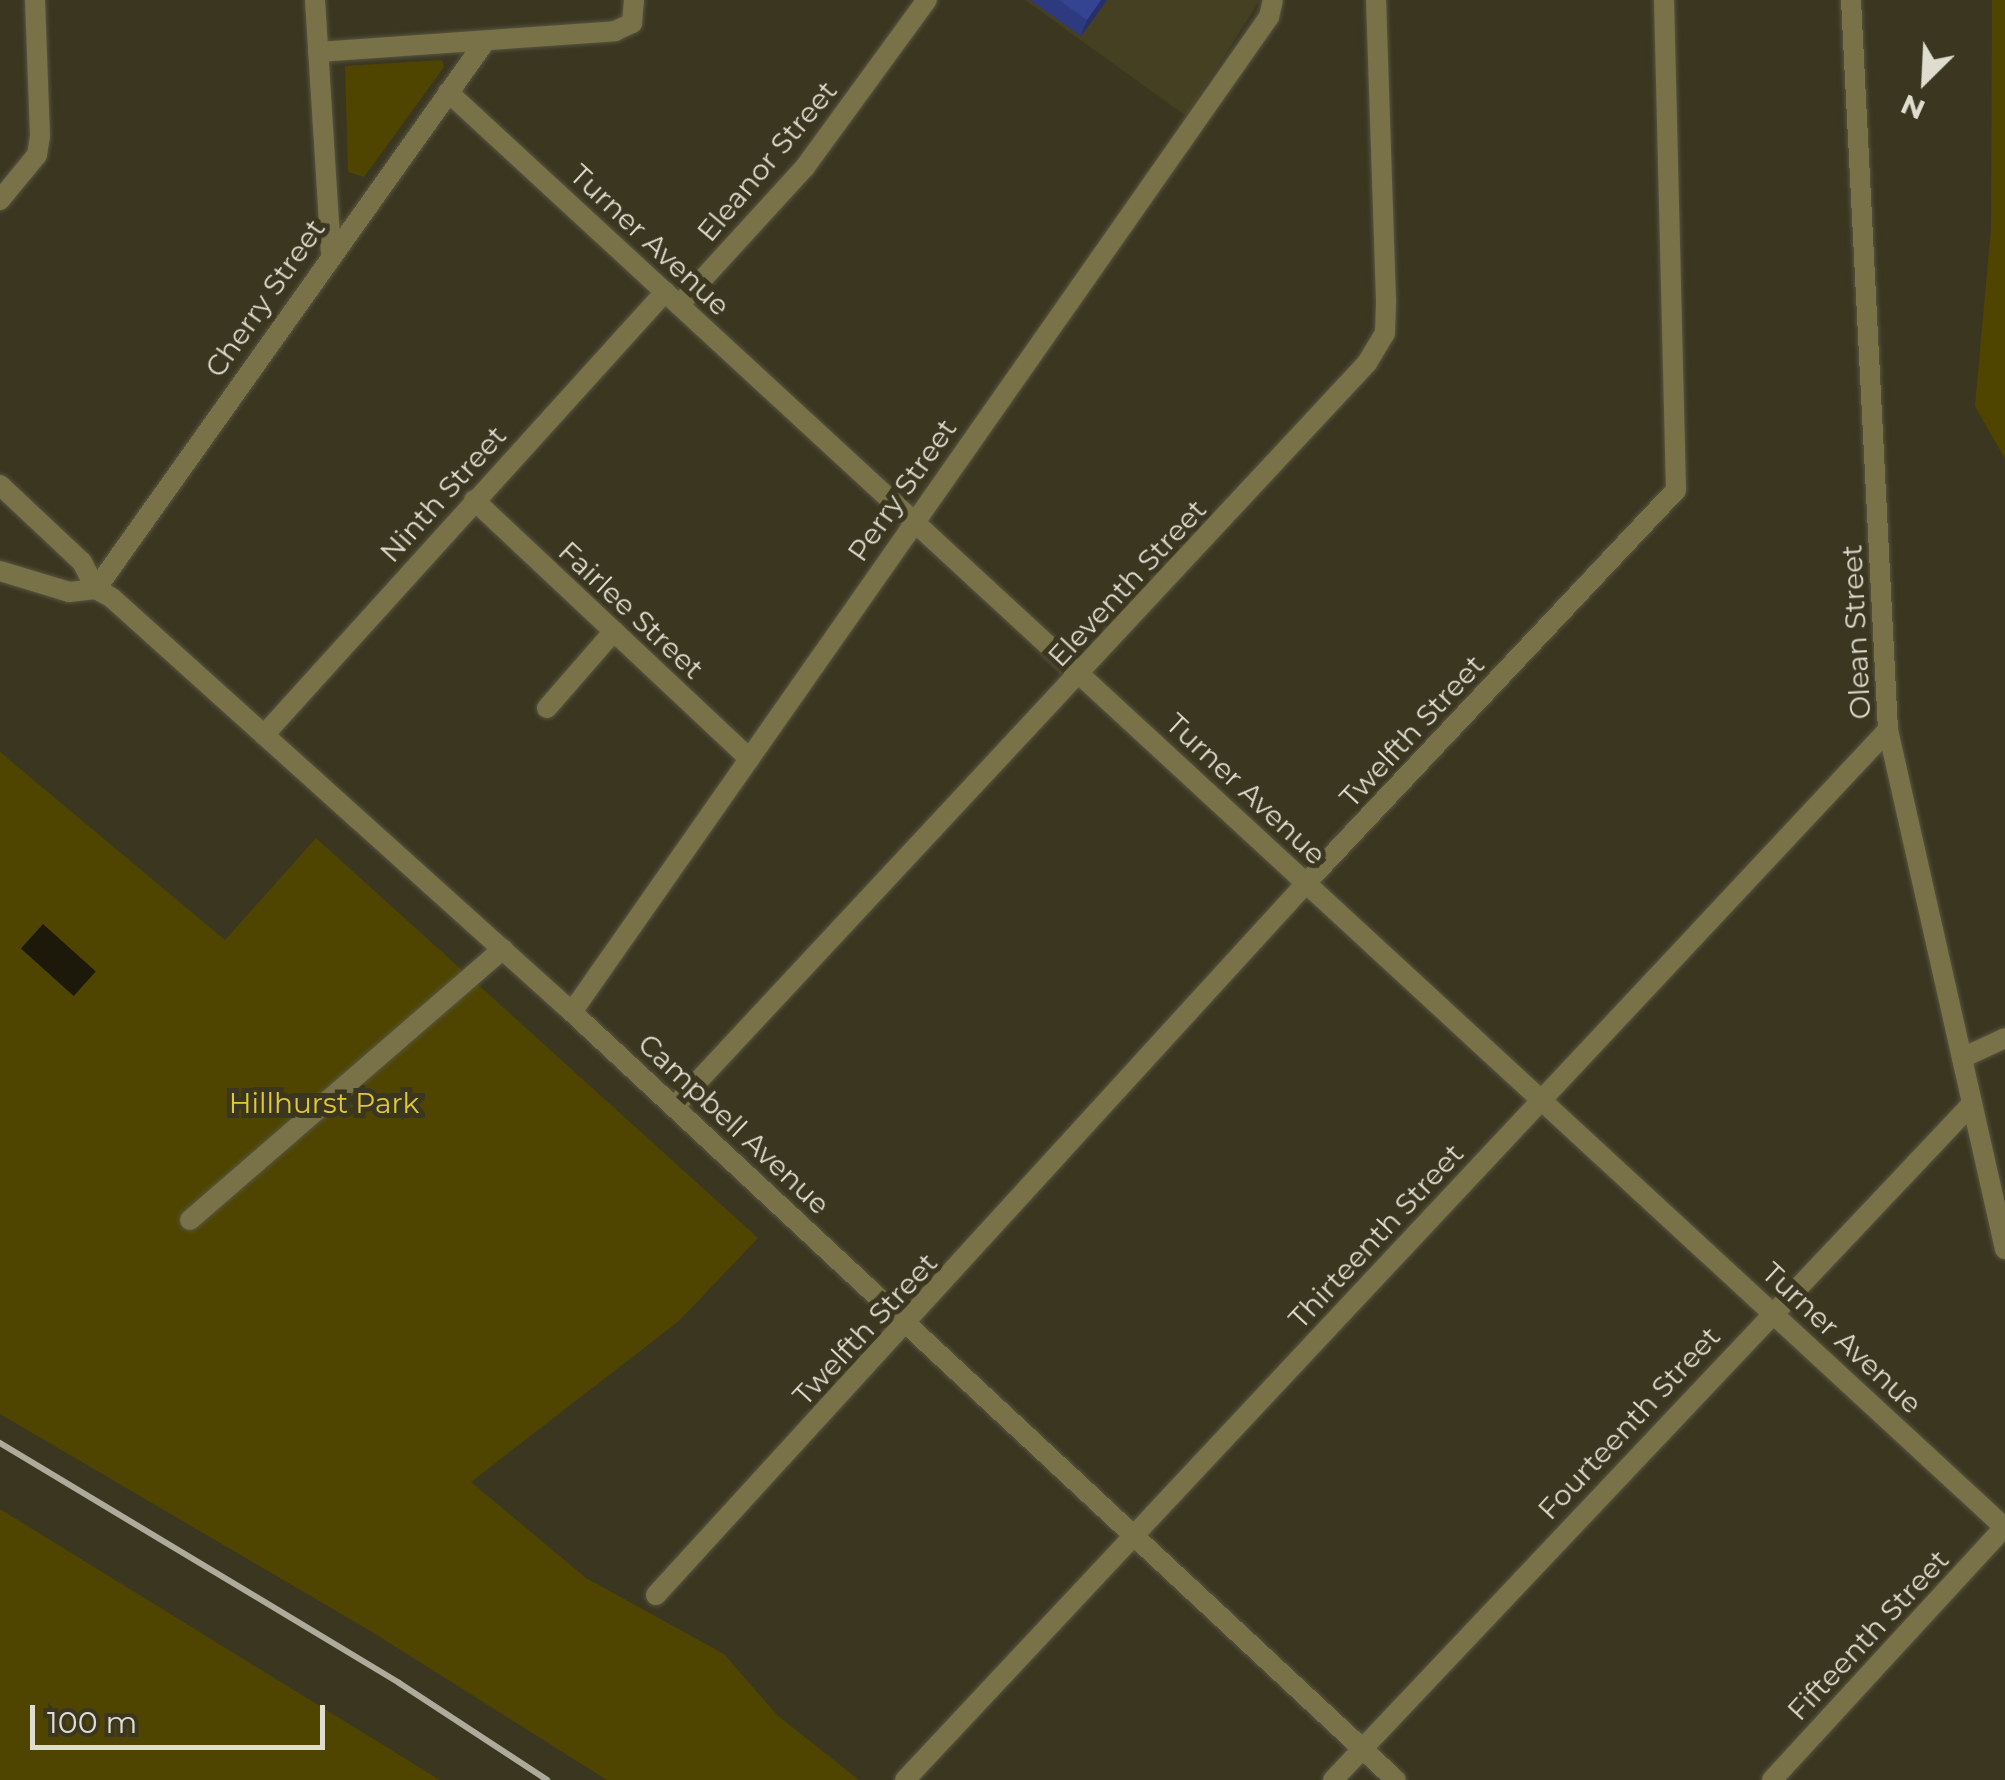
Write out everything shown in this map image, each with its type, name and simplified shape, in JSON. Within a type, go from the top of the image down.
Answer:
[{"type":"street","points":[[0,200],[36,156],[40,136],[35,0]]},
{"type":"street","points":[[315,0],[332,251]]},
{"type":"street","points":[[318,52],[615,31],[632,23],[634,0]]},
{"type":"street","name":"Eleanor Street","points":[[672,298],[805,167],[927,0]]},
{"type":"street","name":"Perry Street","points":[[572,1012],[1269,16],[1273,0]]},
{"type":"street","name":"Eleventh Street","points":[[674,1108],[1367,363],[1385,334],[1376,0]]},
{"type":"street","name":"Twelfth Street","points":[[656,1595],[910,1323],[1307,882],[1676,490],[1664,0]]},
{"type":"street","name":"Olean Street","points":[[1850,0],[1888,730],[1962,1058],[1969,1106],[2005,1249]]},
{"type":"street","name":"Cherry Street","points":[[96,589],[332,251],[484,42]]},
{"type":"street","name":"Turner Avenue","points":[[448,92],[1544,1096],[2005,1527]]},
{"type":"street","name":"Ninth Street","points":[[264,735],[474,500],[672,298]]},
{"type":"street","name":"Campbell Avenue","points":[[0,484],[82,562],[96,589],[572,1012],[1396,1780]]},
{"type":"street","name":"Fairlee Street","points":[[474,500],[750,759]]},
{"type":"street","points":[[0,571],[69,592],[96,589]]},
{"type":"street","points":[[547,708],[614,631]]},
{"type":"street","name":"Thirteenth Street","points":[[904,1780],[1888,730]]},
{"type":"street","points":[[190,1220],[503,950]]},
{"type":"street","points":[[1962,1058],[2005,1038]]},
{"type":"street","name":"Fourteenth Street","points":[[1333,1780],[1772,1310],[1969,1106]]},
{"type":"street","name":"Fifteenth Street","points":[[1772,1780],[2005,1527]]},
{"type":"shaded area","points":[[1025,0],[1260,0],[1186,116]]},
{"type":"shaded area","points":[[43,924],[96,972],[74,996],[21,949]]},
{"type":"green space","points":[[1992,0],[2005,0],[2005,459],[1975,406],[1991,228]]},
{"type":"green space","points":[[442,60],[444,67],[364,177],[348,172],[345,66]]},
{"type":"green space","name":"Hillhurst Park","points":[[0,752],[225,940],[316,838],[758,1238],[679,1321],[471,1482],[586,1578],[724,1654],[777,1715],[859,1780],[607,1780],[372,1632],[0,1414]]},
{"type":"green space","points":[[0,1509],[440,1780],[0,1780]]},
{"type":"building","points":[[1059,0],[1101,0],[1087,20]]},
{"type":"railway","points":[[0,1443],[399,1683],[547,1780]]}]
